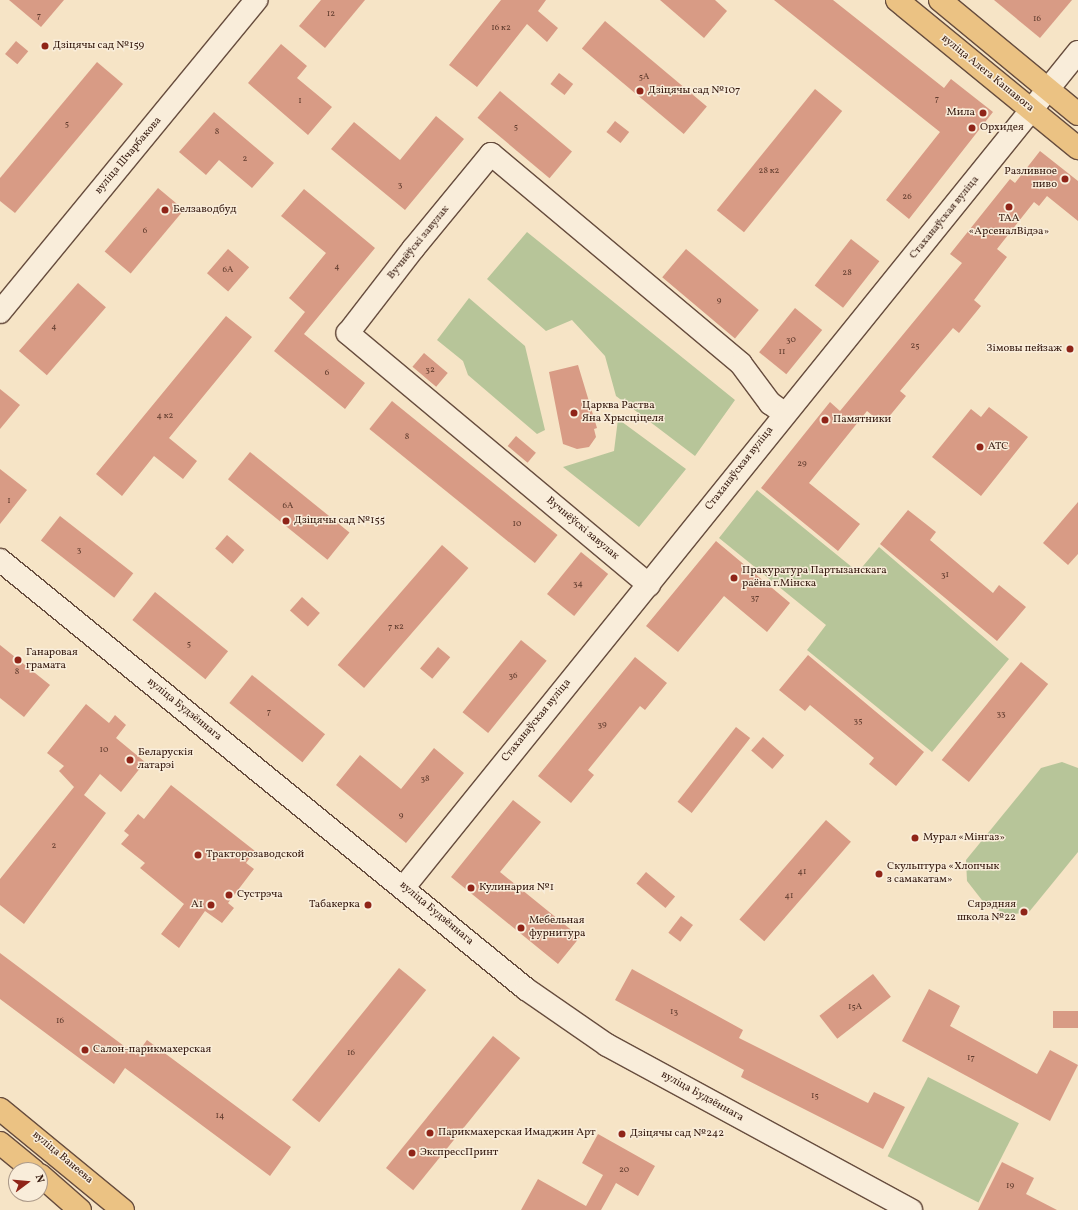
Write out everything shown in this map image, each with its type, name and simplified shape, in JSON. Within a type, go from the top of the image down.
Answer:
[{"type":"main road","name":"вуліца Алега Кашавога","points":[[897,0],[1078,148]]},
{"type":"main road","points":[[940,0],[1078,114]]},
{"type":"main road","name":"вуліца Ванеева","points":[[0,1109],[123,1210]]},
{"type":"main road","points":[[0,1143],[23,1162]]},
{"type":"main road","points":[[48,1183],[80,1210]]},
{"type":"street","name":"вуліца Шчарбакова","points":[[0,312],[256,0]]},
{"type":"street","name":"Стаханаўская вуліца","points":[[404,888],[648,585],[784,413],[1032,111],[1078,52]]},
{"type":"street","name":"Вучнёўскі завулак","points":[[648,585],[348,333],[413,249],[490,154],[741,364],[770,403],[784,413]]},
{"type":"street","name":"вуліца Будзённага","points":[[0,560],[526,989],[607,1045],[911,1210]]},
{"type":"green space","points":[[527,232],[735,400],[695,456],[616,396],[605,356],[572,320],[546,331],[487,279]]},
{"type":"green space","points":[[469,298],[525,346],[545,430],[537,434],[468,375],[463,361],[437,340]]},
{"type":"green space","points":[[618,419],[686,469],[639,527],[563,467],[614,451]]},
{"type":"green space","points":[[757,490],[858,572],[879,547],[1009,659],[932,752],[807,650],[826,625],[719,538]]},
{"type":"green space","points":[[1062,762],[1078,768],[1078,852],[1029,912],[1008,915],[985,904],[967,881],[966,860],[1041,768]]},
{"type":"green space","points":[[928,1077],[1019,1123],[978,1203],[888,1156]]},
{"type":"building","points":[[9,0],[64,0],[41,27]]},
{"type":"building","points":[[321,0],[365,0],[325,48],[299,26]]},
{"type":"building","points":[[501,0],[546,0],[538,11],[558,28],[547,42],[527,24],[477,87],[449,65]]},
{"type":"building","points":[[660,0],[715,0],[727,11],[704,38]]},
{"type":"building","points":[[774,0],[833,0],[944,88],[951,79],[993,112],[909,219],[886,200],[940,132]]},
{"type":"building","points":[[994,0],[1072,0],[1040,38]]},
{"type":"building","points":[[605,21],[707,106],[684,134],[582,49]]},
{"type":"building","points":[[16,41],[28,51],[17,64],[5,54]]},
{"type":"building","points":[[281,44],[307,66],[297,78],[332,107],[308,135],[248,83]]},
{"type":"building","points":[[97,62],[123,84],[15,213],[0,201],[0,178]]},
{"type":"building","points":[[559,73],[573,84],[565,95],[550,84]]},
{"type":"building","points":[[815,89],[842,111],[744,232],[717,210]]},
{"type":"building","points":[[500,91],[572,151],[550,178],[478,118]]},
{"type":"building","points":[[214,112],[274,163],[252,188],[219,160],[206,175],[179,152]]},
{"type":"building","points":[[436,116],[464,139],[405,210],[331,149],[354,122],[400,160]]},
{"type":"building","points":[[615,121],[629,132],[621,143],[606,132]]},
{"type":"building","points":[[1040,151],[1078,181],[1078,221],[1047,196],[1039,206],[1034,202],[997,249],[1007,257],[974,300],[981,306],[959,333],[953,328],[900,391],[906,396],[883,424],[867,411],[809,483],[860,524],[838,551],[761,488],[830,402],[840,411],[962,263],[950,254],[1010,179],[1015,183]]},
{"type":"building","points":[[158,188],[184,210],[131,273],[105,252]]},
{"type":"building","points":[[304,189],[375,248],[304,334],[365,383],[345,409],[274,351],[305,312],[289,298],[326,253],[281,216]]},
{"type":"building","points":[[851,239],[879,261],[843,308],[815,285]]},
{"type":"building","points":[[228,249],[249,267],[228,292],[207,273]]},
{"type":"building","points":[[686,249],[759,310],[735,338],[662,277]]},
{"type":"building","points":[[78,283],[106,307],[47,375],[19,351]]},
{"type":"building","points":[[795,308],[822,330],[786,374],[759,352]]},
{"type":"building","points":[[226,316],[252,337],[169,438],[197,461],[183,479],[154,456],[122,496],[96,474]]},
{"type":"building","points":[[424,353],[448,373],[436,387],[412,367]]},
{"type":"building","name":"Царква Раства Яна Хрысціцеля","points":[[578,365],[597,428],[594,429],[596,437],[589,447],[577,449],[563,444],[549,372]]},
{"type":"building","points":[[0,389],[20,405],[0,429]]},
{"type":"building","points":[[392,401],[558,535],[535,563],[369,429]]},
{"type":"building","name":"АТС","points":[[989,407],[1028,437],[981,496],[932,457],[971,409],[981,417]]},
{"type":"building","points":[[516,436],[536,453],[528,463],[508,446]]},
{"type":"building","points":[[250,452],[349,533],[327,560],[228,479]]},
{"type":"building","points":[[0,469],[27,490],[0,524]]},
{"type":"building","points":[[1078,502],[1078,554],[1068,565],[1043,543]]},
{"type":"building","points":[[908,510],[936,532],[930,540],[993,593],[999,585],[1026,607],[997,641],[880,544]]},
{"type":"building","points":[[60,516],[133,573],[114,598],[41,540]]},
{"type":"building","points":[[227,535],[244,550],[233,564],[215,549]]},
{"type":"building","points":[[716,541],[790,603],[767,632],[724,596],[678,652],[646,626]]},
{"type":"building","points":[[442,545],[468,568],[364,688],[338,665]]},
{"type":"building","points":[[581,552],[608,574],[574,616],[547,594]]},
{"type":"building","points":[[155,592],[228,651],[205,679],[132,620]]},
{"type":"building","points":[[302,597],[320,613],[308,626],[290,610]]},
{"type":"building","points":[[521,640],[547,661],[488,733],[462,712]]},
{"type":"building","points":[[0,645],[50,685],[24,717],[0,698]]},
{"type":"building","points":[[438,647],[450,657],[432,679],[420,668]]},
{"type":"building","points":[[808,655],[924,752],[896,786],[869,764],[874,758],[810,705],[805,711],[779,690]]},
{"type":"building","points":[[635,657],[667,683],[645,710],[640,706],[588,770],[594,775],[571,803],[538,776]]},
{"type":"building","points":[[1021,662],[1048,684],[969,782],[942,760]]},
{"type":"building","points":[[252,675],[325,734],[302,762],[229,703]]},
{"type":"building","points":[[86,704],[109,723],[115,715],[126,725],[116,738],[145,762],[121,792],[100,774],[84,795],[106,813],[24,924],[0,905],[0,879],[74,787],[59,771],[64,766],[47,753]]},
{"type":"building","points":[[736,727],[750,738],[692,813],[678,802]]},
{"type":"building","points":[[763,737],[784,755],[772,769],[751,751]]},
{"type":"building","points":[[434,748],[464,773],[406,843],[336,785],[360,755],[401,789]]},
{"type":"building","points":[[171,785],[255,851],[246,863],[254,869],[228,903],[234,908],[222,923],[205,911],[179,948],[161,934],[184,904],[140,868],[145,863],[121,844],[129,835],[124,831],[138,814],[144,819]]},
{"type":"building","points":[[513,800],[541,822],[500,872],[580,937],[558,964],[451,877]]},
{"type":"building","points":[[826,820],[851,842],[764,941],[739,920]]},
{"type":"building","points":[[646,872],[675,896],[665,908],[636,883]]},
{"type":"building","points":[[681,916],[693,925],[680,942],[668,933]]},
{"type":"building","points":[[0,953],[136,1055],[147,1040],[291,1147],[270,1176],[125,1068],[114,1084],[0,999]]},
{"type":"building","points":[[399,968],[426,990],[319,1122],[292,1100]]},
{"type":"building","points":[[632,969],[743,1030],[739,1038],[868,1103],[874,1092],[905,1107],[883,1149],[741,1077],[744,1070],[615,1000]]},
{"type":"building","points":[[873,974],[891,997],[837,1039],[819,1016]]},
{"type":"building","points":[[929,989],[960,1006],[950,1026],[1037,1074],[1050,1050],[1078,1065],[1050,1121],[902,1041]]},
{"type":"building","points":[[1053,1011],[1078,1011],[1078,1028],[1053,1028]]},
{"type":"building","points":[[493,1036],[520,1058],[413,1190],[386,1168]]},
{"type":"building","points":[[598,1134],[655,1166],[638,1196],[616,1183],[601,1210],[521,1210],[538,1179],[586,1206],[603,1175],[582,1163]]},
{"type":"building","points":[[1002,1162],[1034,1178],[1026,1194],[1057,1210],[978,1210]]},
{"type":"place","name":"Дзіцячы сад №159","points":[[45,46]]},
{"type":"place","name":"Дзіцячы сад №107","points":[[640,91]]},
{"type":"place","name":"Мила","points":[[983,113]]},
{"type":"place","name":"Орхидея","points":[[972,128]]},
{"type":"place","name":"Разливное пиво","points":[[1065,179]]},
{"type":"place","name":"ТАА «АрсеналВідэа»","points":[[1009,207]]},
{"type":"place","name":"Белзаводбуд","points":[[165,210]]},
{"type":"place","name":"Зімовы пейзаж","points":[[1070,349]]},
{"type":"place","name":"Царква Раства Яна Хрысціцеля","points":[[574,413]]},
{"type":"place","name":"Памятники","points":[[825,420]]},
{"type":"place","name":"АТС","points":[[980,447]]},
{"type":"place","name":"Дзіцячы сад №155","points":[[286,521]]},
{"type":"place","name":"Пракуратура Партызанскага раёна г.Мінска","points":[[734,578]]},
{"type":"place","name":"Ганаровая грамата","points":[[18,660]]},
{"type":"place","name":"Беларускія латарэі","points":[[130,760]]},
{"type":"place","name":"Мурал «Мінгаз»","points":[[915,838]]},
{"type":"place","name":"Тракторозаводской","points":[[198,855]]},
{"type":"place","name":"Скульптура «Хлопчык з самакатам»","points":[[879,874]]},
{"type":"place","name":"Кулинария №1","points":[[471,888]]},
{"type":"place","name":"Сустрэча","points":[[229,895]]},
{"type":"place","name":"A1","points":[[211,905]]},
{"type":"place","name":"Табакерка","points":[[368,905]]},
{"type":"place","name":"Сярэдняя школа №22","points":[[1024,912]]},
{"type":"place","name":"Мебельная фурнитура","points":[[521,928]]},
{"type":"place","name":"Салон-парикмахерская","points":[[85,1050]]},
{"type":"place","name":"Парикмахерская Имаджин Арт","points":[[430,1133]]},
{"type":"place","name":"Дзіцячы сад №242","points":[[622,1134]]},
{"type":"place","name":"ЭкспрессПринт","points":[[412,1153]]}]
